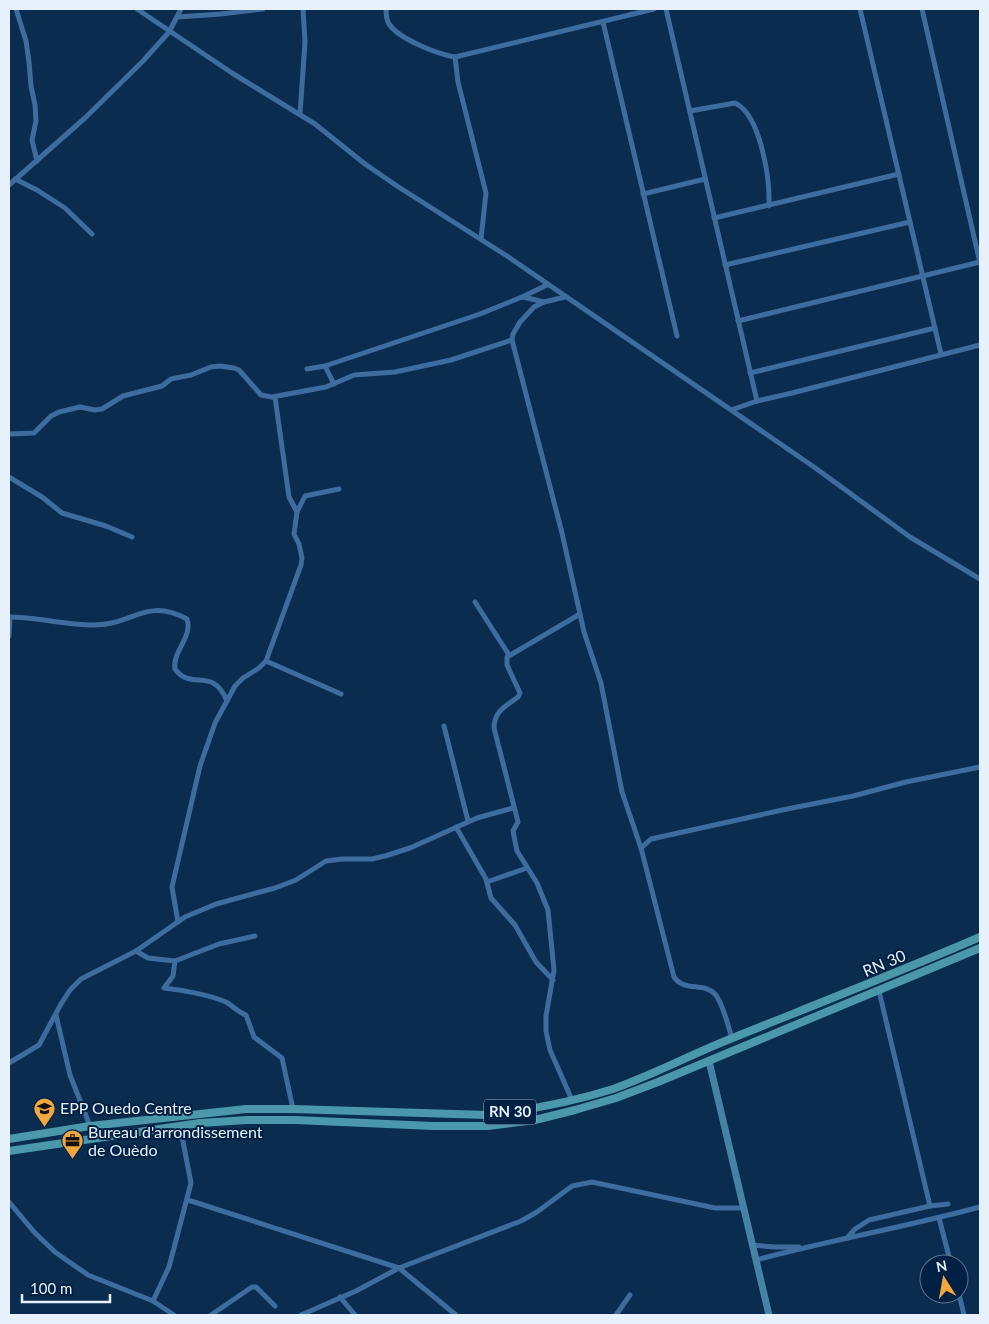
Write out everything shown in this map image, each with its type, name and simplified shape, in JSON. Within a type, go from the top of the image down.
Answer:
[{"type":"main road","name":"RN 30","points":[[9,1139],[90,1126],[246,1109],[487,1115],[572,1100],[621,1085],[980,937]]},
{"type":"main road","name":"RN 30","points":[[9,1151],[180,1126],[247,1120],[488,1126],[551,1116],[616,1098],[880,991],[980,948]]},
{"type":"street","points":[[16,9],[30,62],[36,121],[32,140],[37,161]]},
{"type":"street","points":[[137,9],[232,73],[300,114],[365,164],[566,297],[873,509],[910,537],[980,579]]},
{"type":"street","points":[[9,185],[143,61],[169,32],[181,9]]},
{"type":"street","points":[[177,17],[264,9]]},
{"type":"street","points":[[300,114],[305,42],[303,9]]},
{"type":"street","points":[[386,9],[387,19],[394,30],[436,53],[455,57],[654,9]]},
{"type":"street","points":[[666,9],[757,401]]},
{"type":"street","points":[[860,9],[941,354]]},
{"type":"street","points":[[738,321],[980,262],[922,9]]},
{"type":"street","points":[[603,22],[677,336]]},
{"type":"street","points":[[455,57],[458,82],[486,193],[481,239]]},
{"type":"street","points":[[690,111],[735,103],[747,113],[765,158],[768,177],[768,206]]},
{"type":"street","points":[[714,218],[899,174]]},
{"type":"street","points":[[643,194],[705,178]]},
{"type":"street","points":[[15,179],[37,190],[65,208],[92,234]]},
{"type":"street","points":[[725,266],[910,222]]},
{"type":"street","points":[[307,369],[326,366],[480,314],[547,285]]},
{"type":"street","points":[[522,297],[544,302]]},
{"type":"street","points":[[566,297],[544,302],[528,312],[513,334],[512,340],[580,614],[601,683],[622,792],[641,848],[674,977],[680,984],[713,992],[719,1000],[732,1038]]},
{"type":"street","points":[[750,373],[935,328]]},
{"type":"street","points":[[9,434],[34,433],[51,416],[59,412],[80,407],[95,410],[102,409],[122,396],[162,386],[171,379],[191,375],[212,367],[220,366],[239,370],[261,395],[275,397],[326,387],[354,375],[395,372],[451,360],[512,340]]},
{"type":"street","points":[[731,410],[757,401],[980,345]]},
{"type":"street","points":[[326,366],[334,384]]},
{"type":"street","points":[[275,397],[289,497],[297,512]]},
{"type":"street","points":[[9,477],[42,497],[62,513],[106,526],[132,537]]},
{"type":"street","points":[[178,922],[172,887],[175,869],[200,766],[215,723],[238,682],[266,661],[301,565],[302,558],[299,544],[294,534],[297,512],[305,496],[340,489]]},
{"type":"street","points":[[475,602],[509,655]]},
{"type":"street","points":[[9,636],[9,617],[98,624],[117,622],[142,612],[170,610],[187,619],[189,624],[175,662],[175,669],[183,676],[214,683],[223,691],[227,701]]},
{"type":"street","points":[[572,1100],[550,1050],[546,1031],[546,1016],[553,980],[548,910],[537,883],[516,848],[513,831],[518,823],[494,728],[494,720],[496,714],[518,697],[520,693],[507,665],[506,660],[509,655],[580,614]]},
{"type":"street","points":[[266,661],[340,694]]},
{"type":"street","points":[[444,726],[468,821]]},
{"type":"street","points":[[641,848],[651,840],[980,767]]},
{"type":"street","points":[[9,1063],[39,1045],[70,990],[81,979],[136,951],[178,922],[216,904],[275,888],[296,880],[326,861],[372,859],[385,856],[410,848],[468,821],[513,808]]},
{"type":"street","points":[[456,828],[487,882],[494,902],[515,925],[536,962],[553,980]]},
{"type":"street","points":[[487,882],[527,868]]},
{"type":"street","points":[[136,951],[148,958],[176,961],[219,944],[255,936]]},
{"type":"street","points":[[176,961],[173,976],[164,988],[186,991],[227,1003],[246,1016],[254,1037],[282,1058],[293,1109]]},
{"type":"street","points":[[880,991],[930,1206]]},
{"type":"street","points":[[56,1015],[70,1075],[90,1126]]},
{"type":"street","points":[[709,1061],[769,1315]]},
{"type":"street","points":[[153,1302],[170,1267],[191,1183],[180,1126]]},
{"type":"street","points":[[301,1315],[356,1291],[399,1268],[522,1221],[537,1212],[565,1189],[579,1183],[592,1182],[716,1208],[743,1208]]},
{"type":"street","points":[[188,1200],[399,1268],[456,1315]]},
{"type":"street","points":[[9,1202],[35,1233],[55,1252],[88,1276],[153,1302],[174,1315]]},
{"type":"street","points":[[847,1238],[855,1229],[869,1220],[930,1206],[948,1204]]},
{"type":"street","points":[[756,1260],[980,1207]]},
{"type":"street","points":[[938,1218],[948,1254]]},
{"type":"street","points":[[752,1245],[806,1247]]},
{"type":"street","points":[[210,1315],[252,1287],[256,1287],[275,1306]]},
{"type":"street","points":[[616,1315],[630,1295]]},
{"type":"street","points":[[340,1297],[355,1315]]},
{"type":"place","name":"EPP Ouedo Centre","points":[[44,1127]]},
{"type":"place","name":"Bureau d'arrondissement de Ouèdo","points":[[72,1160]]}]
